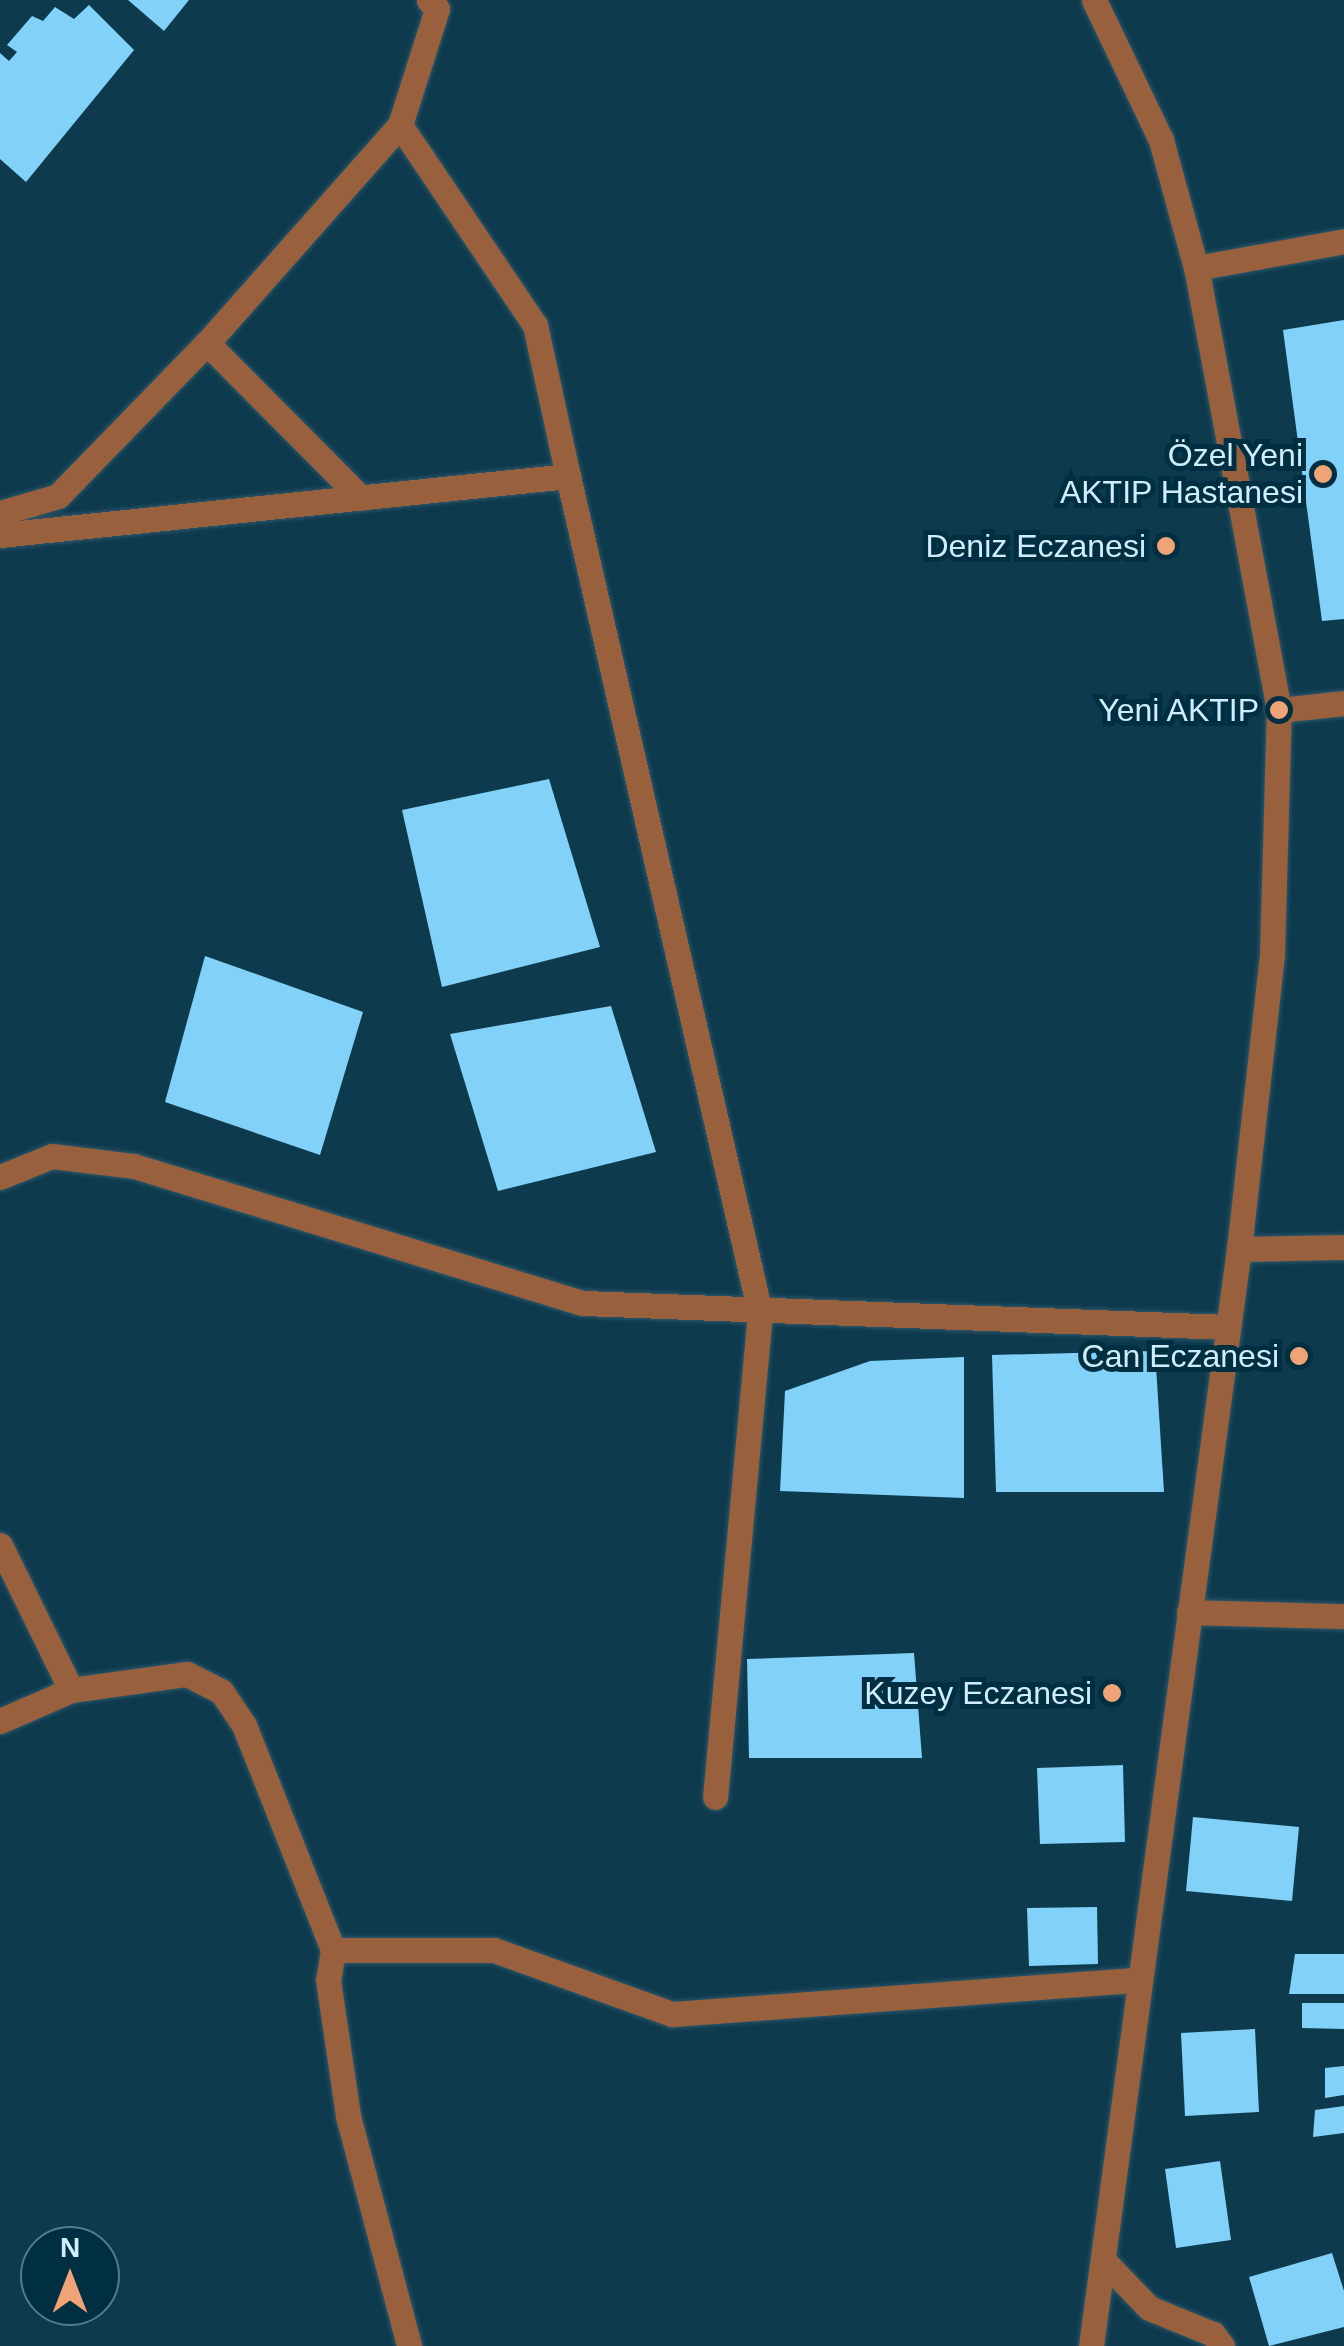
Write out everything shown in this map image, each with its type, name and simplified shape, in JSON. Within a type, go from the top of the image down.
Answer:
[{"type":"street","points":[[0,513],[58,496],[207,343],[400,125],[437,9],[429,0]]},
{"type":"street","points":[[1092,2346],[1239,1249],[1272,955],[1279,710],[1196,268],[1161,140],[1094,0]]},
{"type":"street","points":[[400,125],[535,326],[760,1313],[715,1797]]},
{"type":"street","points":[[1196,268],[1344,241]]},
{"type":"street","points":[[207,343],[361,498]]},
{"type":"street","points":[[0,535],[568,476]]},
{"type":"street","points":[[1279,710],[1344,703]]},
{"type":"street","points":[[0,1177],[52,1156],[134,1166],[583,1303],[760,1313],[1228,1327]]},
{"type":"street","points":[[1239,1249],[1344,1247]]},
{"type":"street","points":[[0,1545],[70,1690]]},
{"type":"street","points":[[1190,1612],[1344,1616]]},
{"type":"street","points":[[0,1721],[70,1690],[187,1674],[221,1691],[244,1725],[334,1950],[328,1980],[348,2116],[409,2346]]},
{"type":"street","points":[[334,1950],[494,1950],[672,2014],[1140,1980]]},
{"type":"street","points":[[1103,2260],[1149,2308],[1213,2334],[1222,2346]]},
{"type":"building","points":[[128,0],[189,0],[164,31]]},
{"type":"building","points":[[89,5],[134,50],[26,182],[0,159],[0,53],[9,61],[17,52],[7,45],[32,16],[43,21],[55,7],[74,19]]},
{"type":"building","name":"Özel Yeni AKTIP Hastanesi","points":[[1344,320],[1344,619],[1322,621],[1283,330]]},
{"type":"building","points":[[549,779],[600,947],[442,987],[402,810]]},
{"type":"building","points":[[205,956],[363,1012],[320,1155],[165,1102]]},
{"type":"building","points":[[611,1006],[656,1152],[498,1191],[450,1034]]},
{"type":"building","points":[[1155,1351],[1164,1492],[996,1492],[992,1355]]},
{"type":"building","points":[[964,1357],[964,1498],[780,1491],[785,1391],[870,1361]]},
{"type":"building","points":[[914,1653],[922,1758],[749,1758],[747,1659]]},
{"type":"building","points":[[1123,1765],[1125,1842],[1040,1844],[1037,1768]]},
{"type":"building","points":[[1193,1817],[1299,1827],[1292,1901],[1186,1891]]},
{"type":"building","points":[[1097,1907],[1098,1964],[1029,1966],[1027,1908]]},
{"type":"building","points":[[1295,1954],[1344,1954],[1344,1994],[1289,1994]]},
{"type":"building","points":[[1302,2003],[1344,2003],[1344,2029],[1302,2028]]},
{"type":"building","points":[[1255,2029],[1259,2112],[1185,2116],[1181,2033]]},
{"type":"building","points":[[1344,2066],[1344,2095],[1325,2098],[1325,2068]]},
{"type":"building","points":[[1344,2106],[1344,2133],[1313,2137],[1315,2110]]},
{"type":"building","points":[[1220,2161],[1231,2240],[1176,2248],[1165,2169]]},
{"type":"building","points":[[1332,2253],[1344,2291],[1344,2327],[1269,2346],[1249,2277]]},
{"type":"place","name":"Özel Yeni AKTIP Hastanesi","points":[[1323,474]]},
{"type":"place","name":"Deniz Eczanesi","points":[[1166,546]]},
{"type":"place","name":"Yeni AKTIP","points":[[1279,710]]},
{"type":"place","name":"Can Eczanesi","points":[[1299,1356]]},
{"type":"place","name":"Kuzey Eczanesi","points":[[1112,1693]]}]
